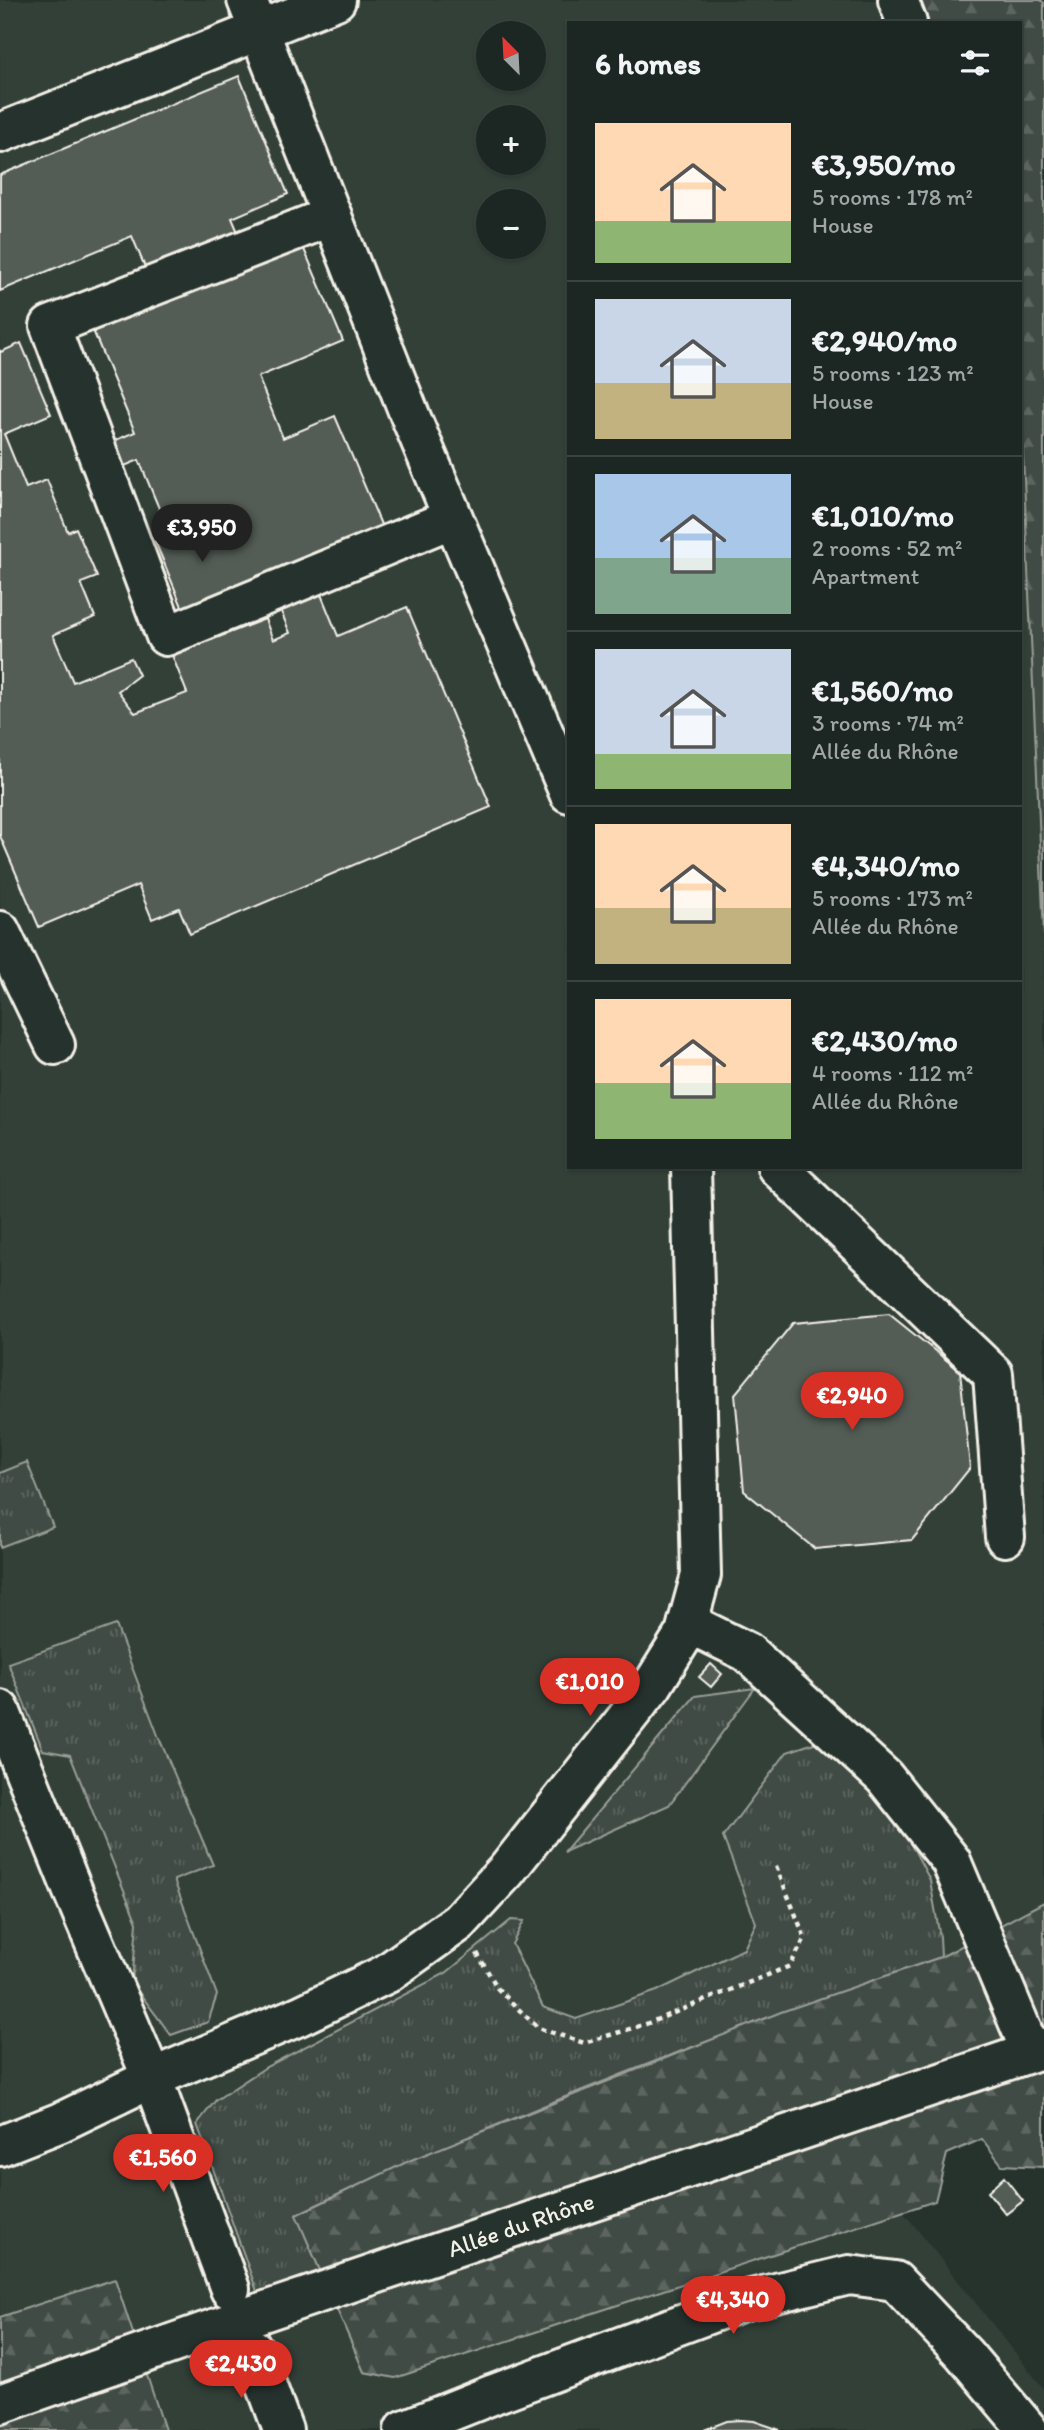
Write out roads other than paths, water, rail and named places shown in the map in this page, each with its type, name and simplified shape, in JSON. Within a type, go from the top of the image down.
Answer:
[{"type":"street","points":[[0,133],[253,15],[336,0]]},
{"type":"street","points":[[898,0],[906,21]]},
{"type":"street","points":[[253,15],[409,413],[567,788]]},
{"type":"street","points":[[331,216],[50,326],[166,636],[453,518]]},
{"type":"street","points":[[0,931],[55,1045]]},
{"type":"street","points":[[0,2146],[61,2122],[152,2078],[299,2016],[386,1975],[459,1922],[507,1870],[652,1686],[685,1633],[701,1575],[691,1169]]},
{"type":"street","points":[[779,1169],[993,1374],[1005,1537]]},
{"type":"street","points":[[688,1623],[747,1652],[884,1777],[951,1861],[1038,2050]]},
{"type":"street","points":[[0,1710],[152,2078],[230,2289]]},
{"type":"street","name":"Allée du Rhône","points":[[0,2404],[239,2320],[1038,2050]]},
{"type":"street","points":[[404,2430],[494,2393],[743,2301],[849,2275],[895,2281],[964,2354],[1028,2430]]},
{"type":"street","points":[[253,2349],[284,2430]]}]
